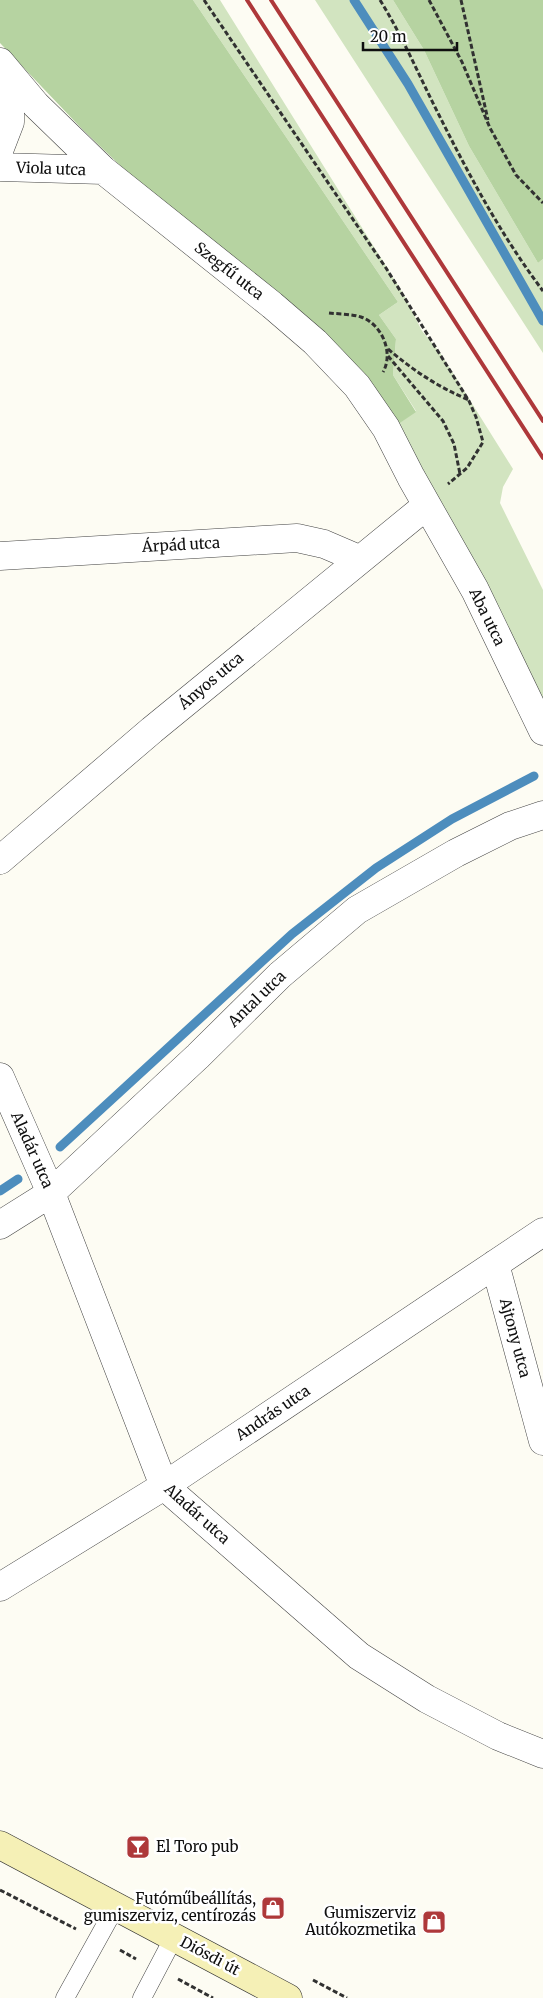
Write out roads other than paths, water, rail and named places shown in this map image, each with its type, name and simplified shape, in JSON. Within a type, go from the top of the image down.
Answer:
[{"type":"main road","name":"Diósdi út","points":[[0,1845],[288,1998]]},
{"type":"street","name":"Viola utca","points":[[0,148],[10,122],[5,70]]},
{"type":"street","name":"Szegfű utca","points":[[5,70],[70,140],[103,170],[315,342],[357,386],[381,421],[424,502]]},
{"type":"street","name":"Viola utca","points":[[0,167],[103,170]]},
{"type":"street","name":"Ányos utca","points":[[0,860],[152,730],[359,559],[424,502]]},
{"type":"street","name":"Aba utca","points":[[424,502],[475,590],[543,731]]},
{"type":"street","name":"Árpád utca","points":[[0,556],[297,538],[324,544],[359,559]]},
{"type":"street","name":"Antal utca","points":[[0,1225],[51,1193],[198,1056],[280,975],[357,910],[456,853],[510,826],[543,815]]},
{"type":"street","name":"Aladár utca","points":[[0,1078],[51,1193],[164,1486],[359,1656],[427,1699],[498,1736],[543,1754]]},
{"type":"street","name":"András utca","points":[[0,1587],[164,1486],[543,1232]]},
{"type":"street","name":"Ajtony utca","points":[[495,1264],[543,1441]]},
{"type":"lane","points":[[66,1998],[116,1906]]},
{"type":"lane","points":[[142,1998],[174,1937]]},
{"type":"waterway","points":[[354,0],[408,84],[543,321]]},
{"type":"waterway","points":[[60,1147],[292,934],[376,868],[452,819],[534,776]]},
{"type":"waterway","points":[[0,1191],[18,1179]]},
{"type":"railway","points":[[247,0],[543,458]]},
{"type":"railway","points":[[271,0],[543,421]]},
{"type":"place","name":"El Toro pub","points":[[138,1847]]},
{"type":"place","name":"Futóműbeállítás, gumiszerviz, centírozás","points":[[273,1908]]},
{"type":"place","name":"Gumiszerviz Autókozmetika","points":[[434,1922]]}]
